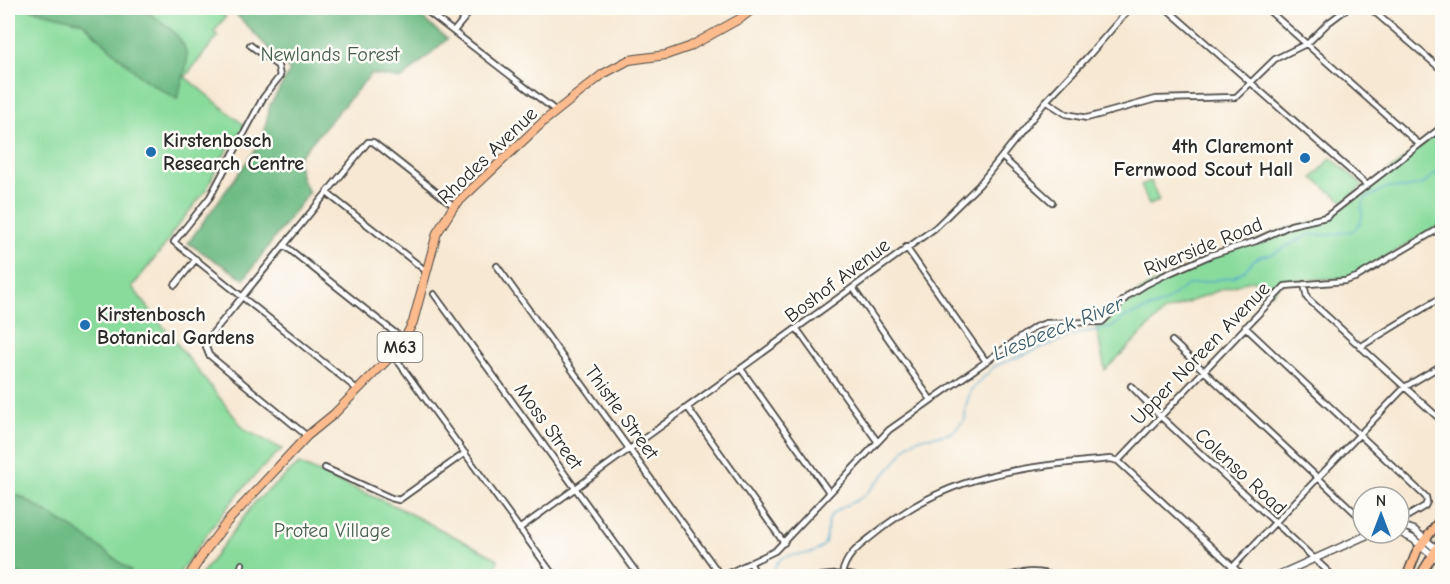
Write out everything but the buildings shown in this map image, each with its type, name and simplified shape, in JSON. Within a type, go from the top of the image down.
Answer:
[{"type":"highway","points":[[1407,576],[1423,542],[1443,517]]},
{"type":"highway","points":[[1420,576],[1443,540]]},
{"type":"main road","name":"Rhodes Avenue","points":[[189,576],[205,550],[227,522],[307,436],[358,390],[404,341],[412,322],[437,233],[454,206],[556,111],[617,65],[640,57],[666,55],[689,47],[741,18],[754,8]]},
{"type":"street","points":[[423,8],[556,111]]},
{"type":"street","points":[[454,31],[473,8]]},
{"type":"street","name":"Boshof Avenue","points":[[519,529],[939,224],[979,185],[1046,101],[1130,8]]},
{"type":"street","points":[[1166,8],[1368,185]]},
{"type":"street","points":[[1266,8],[1419,144]]},
{"type":"street","points":[[1046,101],[1066,114],[1087,118],[1156,99],[1236,97],[1275,59],[1308,43],[1348,8]]},
{"type":"street","points":[[1370,8],[1443,70]]},
{"type":"street","points":[[250,45],[278,66],[280,76],[263,98],[210,197],[174,242],[358,390]]},
{"type":"street","name":"Riverside Road","points":[[722,576],[771,554],[784,543],[889,430],[953,387],[986,360],[1041,324],[1102,322],[1120,302],[1145,285],[1211,255],[1256,241],[1291,225],[1326,217],[1443,127]]},
{"type":"street","points":[[307,436],[209,355],[206,347],[207,340],[366,142],[373,142],[454,206]]},
{"type":"street","points":[[1002,157],[1052,202]]},
{"type":"street","points":[[327,193],[426,271]]},
{"type":"street","name":"Upper Noreen Avenue","points":[[1118,461],[1285,286],[1346,281],[1357,277],[1443,227]]},
{"type":"street","points":[[284,244],[404,341]]},
{"type":"street","points":[[906,247],[986,360]]},
{"type":"street","points":[[175,285],[196,260]]},
{"type":"street","name":"Thistle Street","points":[[497,266],[722,576]]},
{"type":"street","points":[[1304,284],[1307,298],[1443,421]]},
{"type":"street","points":[[853,288],[931,400]]},
{"type":"street","name":"Moss Street","points":[[434,294],[639,576]]},
{"type":"street","points":[[1360,346],[1443,297]]},
{"type":"street","points":[[1245,327],[1426,497],[1425,506],[1411,514]]},
{"type":"street","points":[[797,329],[877,441]]},
{"type":"street","points":[[1173,341],[1351,508]]},
{"type":"street","points":[[392,356],[554,576]]},
{"type":"street","points":[[1224,576],[1405,387],[1443,365]]},
{"type":"street","points":[[741,369],[829,492]]},
{"type":"street","name":"Colenso Road","points":[[1131,386],[1160,416],[1333,576]]},
{"type":"street","points":[[688,408],[784,543]]},
{"type":"street","points":[[326,468],[399,500],[465,453]]},
{"type":"street","points":[[842,574],[844,562],[852,552],[909,507],[939,493],[972,480],[1022,468],[1111,459],[1118,461],[1243,576]]},
{"type":"street","points":[[1411,528],[1423,542]]},
{"type":"street","points":[[1411,537],[1437,552],[1443,563]]},
{"type":"street","points":[[1276,576],[1351,542]]},
{"type":"street","points":[[238,576],[242,564]]},
{"type":"street","points":[[751,564],[757,576]]},
{"type":"street","points":[[1008,576],[1023,572],[1037,572],[1053,576]]},
{"type":"street","points":[[821,576],[842,574],[854,576]]},
{"type":"green space","name":"Kirstenbosch Botanical Gardens","points":[[8,8],[215,8],[226,16],[214,32],[218,36],[185,77],[245,126],[219,162],[207,189],[132,287],[245,430],[282,449],[252,478],[177,576],[8,576]]},
{"type":"green space","points":[[26,8],[139,8],[147,12],[171,29],[183,44],[187,62],[177,99],[142,78],[82,22]]},
{"type":"green space","name":"Newlands Forest","points":[[201,8],[410,8],[447,39],[402,79],[371,74],[297,159],[302,180],[309,192],[244,279],[188,243],[262,141],[270,105],[290,71],[233,11]]},
{"type":"green space","points":[[1442,129],[1442,224],[1356,275],[1346,278],[1283,281],[1271,294],[1253,280],[1217,291],[1164,312],[1105,370],[1096,326],[1104,324],[1123,302],[1146,287],[1212,257],[1290,228],[1322,221],[1349,203]]},
{"type":"green space","points":[[1331,158],[1363,185],[1344,202],[1313,178]]},
{"type":"green space","points":[[1151,181],[1159,201],[1149,205],[1141,185]]},
{"type":"green space","name":"Protea Village","points":[[299,464],[397,507],[498,559],[494,576],[200,576],[255,502]]},
{"type":"green space","points":[[8,495],[20,496],[79,532],[131,571],[127,576],[25,576],[8,571]]},
{"type":"waterway","name":"Liesbeeck River","points":[[773,576],[779,560],[791,555],[813,552],[823,546],[831,516],[867,493],[908,445],[924,437],[947,434],[955,430],[965,419],[966,405],[971,390],[995,366],[1079,333],[1111,328],[1125,317],[1162,304],[1188,285],[1233,277],[1244,271],[1261,256],[1273,254],[1308,235],[1330,235],[1352,231],[1360,224],[1365,199],[1388,187],[1405,188],[1424,184],[1442,167]]},
{"type":"place","name":"Kirstenbosch Research Centre","points":[[151,152]]},
{"type":"place","name":"4th Claremont Fernwood Scout Hall","points":[[1305,158]]},
{"type":"place","name":"Kirstenbosch Botanical Gardens","points":[[85,325]]}]
